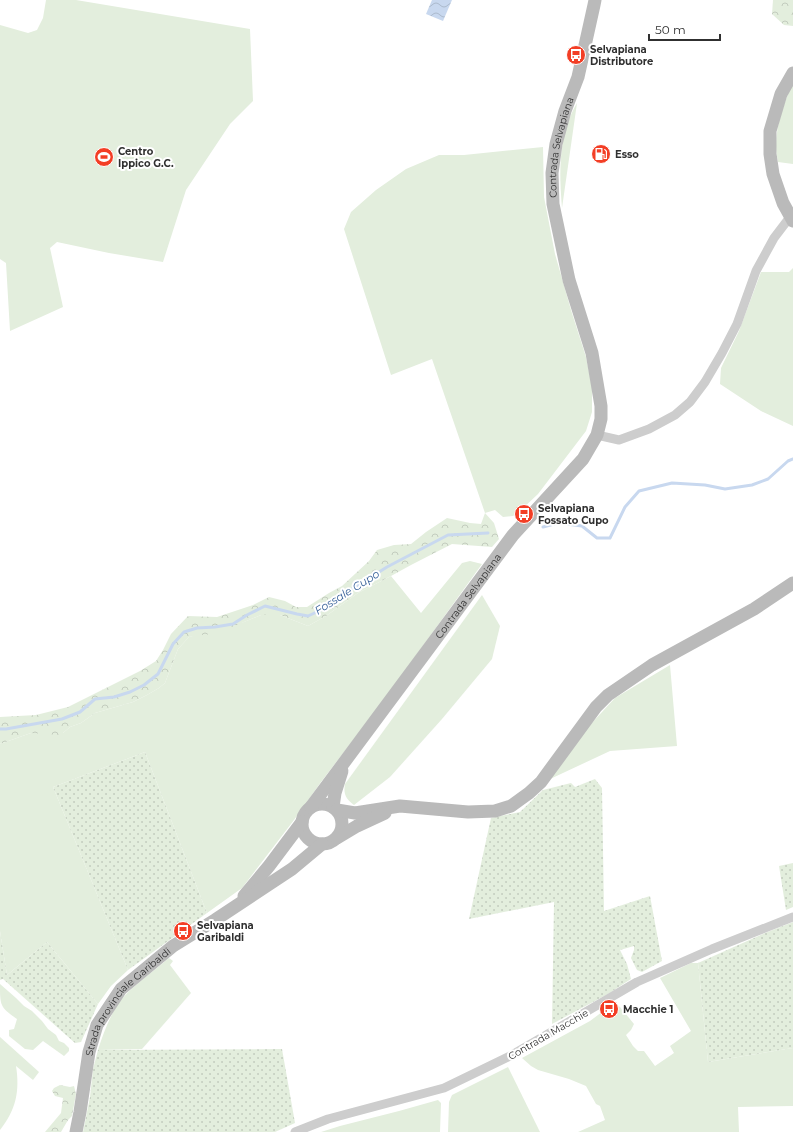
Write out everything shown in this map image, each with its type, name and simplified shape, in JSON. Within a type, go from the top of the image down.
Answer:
[{"type":"main road","name":"Contrada Selvapiana","points":[[311,808],[513,535],[583,459],[597,435],[601,419],[601,406],[594,361],[569,280],[552,204],[552,173],[556,144],[565,111],[578,77],[594,0]]},
{"type":"main road","points":[[792,219],[783,203],[772,174],[770,131],[781,94],[793,73]]},
{"type":"main road","points":[[400,806],[357,826],[329,843],[322,844],[314,842],[308,837],[302,822],[305,814],[318,804],[330,805],[336,809],[355,813],[400,806],[468,812],[495,811],[511,806],[541,782],[596,707],[608,695],[652,665],[754,609],[793,582]]},
{"type":"main road","name":"Contrada Selvapiana","points":[[336,809],[335,793],[346,762]]},
{"type":"main road","points":[[335,839],[340,833],[342,825],[341,818],[336,809]]},
{"type":"main road","name":"Strada provinciale Garibaldi","points":[[234,908],[269,866],[302,822]]},
{"type":"main road","name":"Strada provinciale Garibaldi","points":[[76,1132],[89,1052],[97,1025],[121,989],[173,946],[234,908],[292,869],[322,844]]},
{"type":"street","points":[[597,435],[619,440],[649,429],[675,415],[690,402],[705,382],[722,353],[736,324],[756,271],[774,238],[792,219]]},
{"type":"street","name":"Contrada Macchie","points":[[295,1132],[328,1119],[444,1088],[512,1055],[638,982],[712,949],[793,917]]},
{"type":"green space","name":"Centro Ippico G.C.","points":[[46,0],[76,0],[250,29],[253,101],[230,124],[186,190],[163,262],[57,242],[50,248],[63,307],[10,331],[6,263],[0,259],[0,25],[28,33],[37,30],[43,18]]},
{"type":"green space","points":[[773,0],[793,0],[793,26],[784,25],[772,14]]},
{"type":"green space","points":[[793,81],[793,164],[778,162],[776,137],[779,121]]},
{"type":"green space","points":[[577,103],[562,208],[560,181],[561,154],[566,128]]},
{"type":"green space","points":[[543,147],[544,197],[555,254],[586,357],[592,387],[592,412],[586,431],[538,494],[513,516],[503,517],[495,510],[485,513],[432,359],[391,375],[344,229],[351,212],[376,190],[406,169],[439,155],[464,155]]},
{"type":"green space","points":[[793,268],[793,426],[761,411],[720,384],[721,368],[739,331],[761,272],[789,272]]},
{"type":"green space","points":[[485,513],[494,523],[499,539],[492,547],[452,544],[358,593],[326,616],[308,626],[280,615],[261,615],[216,634],[189,637],[178,649],[165,683],[147,695],[133,702],[95,713],[81,723],[70,727],[59,735],[31,733],[0,744],[0,717],[36,715],[68,707],[140,671],[156,661],[171,634],[188,616],[217,617],[253,605],[269,597],[285,601],[296,607],[307,607],[342,586],[369,561],[377,550],[394,545],[411,544],[447,518],[481,524]]},
{"type":"green space","points":[[470,561],[482,564],[383,701],[242,888],[207,913],[145,752],[53,787],[128,970],[111,986],[98,1004],[47,942],[7,975],[0,931],[0,744],[31,733],[63,733],[70,727],[81,723],[95,713],[133,702],[147,695],[165,683],[178,649],[189,637],[244,622],[261,615],[280,615],[308,626],[326,616],[358,593],[391,576],[421,613],[462,563]]},
{"type":"green space","points":[[482,595],[500,626],[492,659],[442,719],[390,777],[354,805],[346,796],[344,791],[345,784]]},
{"type":"green space","points":[[670,665],[677,746],[610,751],[548,780],[590,725],[615,698]]},
{"type":"green space","points":[[145,752],[207,913],[128,970],[53,787]]},
{"type":"green space","points":[[595,779],[602,788],[604,911],[650,896],[662,961],[642,972],[637,970],[631,958],[634,946],[620,950],[627,964],[631,979],[608,994],[552,1024],[554,902],[469,919],[491,818],[520,812],[543,790],[571,783],[575,787]]},
{"type":"green space","points":[[793,863],[793,907],[786,910],[779,866]]},
{"type":"green space","points":[[793,922],[793,1048],[708,1062],[698,963]]},
{"type":"green space","points":[[0,931],[7,975],[47,942],[98,1004],[81,1042],[75,1043],[3,979],[0,980]]},
{"type":"green space","points":[[169,958],[173,961],[170,965],[191,993],[142,1049],[98,1050],[106,1026],[118,1004],[135,986]]},
{"type":"green space","points":[[691,963],[698,963],[708,1062],[793,1048],[793,1106],[738,1107],[739,1132],[578,1132],[605,1120],[600,1106],[596,1104],[586,1086],[569,1079],[538,1070],[522,1058],[590,1021],[614,1003],[620,1007],[634,1024],[626,1035],[633,1046],[638,1051],[644,1051],[655,1066],[674,1053],[670,1046],[691,1031],[660,978]]},
{"type":"green space","points":[[0,984],[24,1006],[32,1011],[48,1029],[56,1035],[59,1041],[64,1043],[69,1048],[69,1051],[64,1056],[43,1041],[33,1050],[25,1049],[9,1036],[9,1030],[14,1029],[17,1019],[7,1012],[2,1005],[0,997]]},
{"type":"green space","points":[[0,1037],[39,1072],[33,1080],[16,1066],[16,1100],[10,1115],[0,1130]]},
{"type":"green space","points":[[282,1049],[295,1123],[275,1132],[83,1132],[90,1097],[93,1069],[98,1050]]},
{"type":"green space","points":[[508,1067],[540,1132],[448,1132],[449,1102],[452,1095]]},
{"type":"green space","points":[[60,1085],[70,1087],[74,1086],[76,1094],[72,1116],[61,1132],[45,1132],[61,1113],[63,1098],[55,1096],[52,1091]]},
{"type":"green space","points":[[438,1100],[441,1103],[440,1132],[321,1132],[340,1126]]},
{"type":"water","points":[[432,0],[452,0],[443,21],[426,14]]},
{"type":"waterway","name":"Fossale Cupo","points":[[543,527],[558,523],[582,526],[597,538],[610,538],[625,507],[639,491],[672,483],[705,485],[725,489],[752,485],[768,479],[788,461],[793,459]]},
{"type":"waterway","name":"Fossale Cupo","points":[[0,729],[62,719],[80,712],[95,699],[114,697],[130,692],[144,685],[158,674],[173,644],[184,632],[197,628],[233,624],[265,606],[308,616],[321,610],[387,567],[448,535],[488,533]]},
{"type":"place","name":"Selvapiana Distributore","points":[[576,55]]},
{"type":"place","name":"Esso","points":[[601,154]]},
{"type":"place","name":"Centro Ippico G.C.","points":[[104,157]]},
{"type":"place","name":"Selvapiana Fossato Cupo","points":[[524,514]]},
{"type":"place","name":"Selvapiana Garibaldi","points":[[183,931]]},
{"type":"place","name":"Macchie 1","points":[[609,1009]]}]
